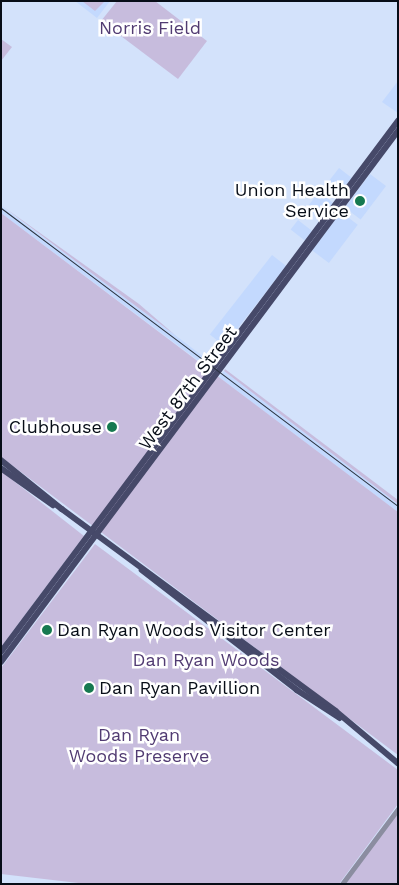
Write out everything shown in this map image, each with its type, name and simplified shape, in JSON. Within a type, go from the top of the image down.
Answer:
[{"type":"main road","name":"West 87th Street","points":[[1,662],[398,121]]},
{"type":"main road","name":"West 87th Street","points":[[252,321],[398,131]]},
{"type":"main road","points":[[1,460],[140,568],[147,577],[297,690],[340,718],[398,762]]},
{"type":"main road","points":[[1,468],[62,509]]},
{"type":"main road","name":"West 87th Street","points":[[1,652],[94,533]]},
{"type":"street","points":[[342,884],[398,809]]},
{"type":"shaded area","points":[[75,1],[110,1],[97,18]]},
{"type":"shaded area","points":[[398,81],[398,113],[382,102]]},
{"type":"shaded area","points":[[339,168],[352,178],[336,198],[324,188]]},
{"type":"shaded area","points":[[370,174],[386,186],[361,220],[345,208]]},
{"type":"shaded area","points":[[319,192],[333,203],[321,219],[307,208]]},
{"type":"shaded area","points":[[1,206],[213,364],[208,368],[1,213]]},
{"type":"shaded area","points":[[341,212],[358,225],[329,263],[312,250]]},
{"type":"shaded area","points":[[298,220],[312,231],[305,241],[291,229]]},
{"type":"shaded area","points":[[272,255],[286,266],[224,346],[210,335]]},
{"type":"shaded area","points":[[224,371],[398,504],[398,512],[219,377]]},
{"type":"green space","points":[[82,1],[105,1],[95,11]]},
{"type":"green space","name":"Norris Field","points":[[117,1],[155,1],[207,41],[178,79],[101,21]]},
{"type":"green space","points":[[1,39],[12,47],[1,61]]},
{"type":"green space","points":[[1,205],[139,304],[175,335],[90,272]]},
{"type":"green space","points":[[1,213],[398,512],[398,755],[1,457]]},
{"type":"green space","points":[[225,369],[398,500],[398,504],[224,371]]},
{"type":"green space","points":[[1,471],[84,536],[1,647]]},
{"type":"green space","name":"Dan Ryan Woods Preserve","points":[[95,544],[398,770],[398,804],[339,884],[87,884],[1,874],[1,668]]},
{"type":"green space","points":[[398,814],[398,884],[345,884],[390,823]]},
{"type":"railway","points":[[1,208],[398,506]]},
{"type":"place","name":"Union Health Service","points":[[360,201]]},
{"type":"place","name":"Clubhouse","points":[[112,427]]},
{"type":"place","name":"Dan Ryan Woods Visitor Center","points":[[47,630]]},
{"type":"place","name":"Dan Ryan Pavillion","points":[[89,688]]},
{"type":"park label","name":"Dan Ryan Woods","points":[[206,660]]}]
